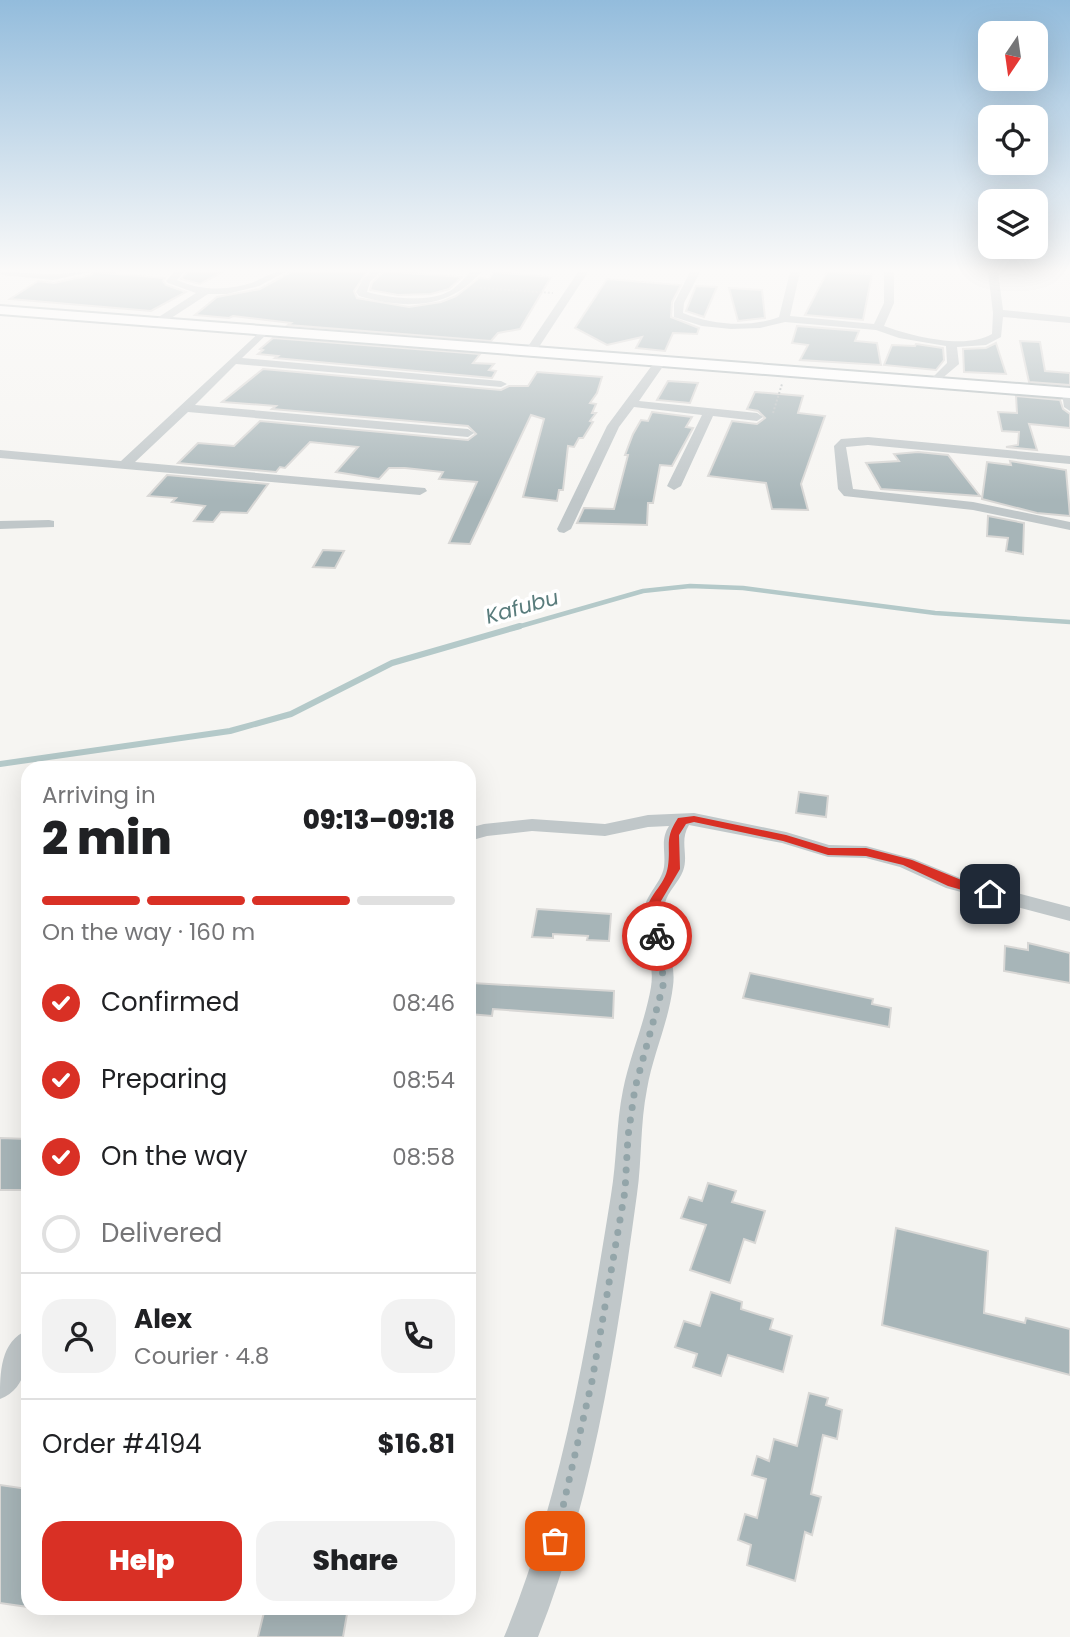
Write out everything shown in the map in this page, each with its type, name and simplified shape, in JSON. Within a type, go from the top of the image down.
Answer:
[{"type":"main road","points":[[496,348],[933,383],[1069,398]]},
{"type":"street","points":[[124,465],[248,348]]},
{"type":"street","points":[[933,383],[953,363],[951,348]]},
{"type":"street","points":[[236,361],[501,384]]},
{"type":"street","points":[[564,528],[613,426],[660,362]]},
{"type":"street","points":[[629,403],[757,417]]},
{"type":"street","points":[[185,408],[468,433]]},
{"type":"street","points":[[674,486],[709,412]]},
{"type":"street","points":[[1070,460],[868,441],[852,441],[840,446],[845,489],[849,493],[973,506],[1040,522],[1070,526]]},
{"type":"street","points":[[0,454],[420,491]]},
{"type":"street","points":[[0,525],[50,524]]},
{"type":"street","points":[[476,833],[532,825],[605,830],[648,821],[694,819],[786,838],[828,851],[866,852],[907,863],[953,883],[1070,914]]},
{"type":"street","points":[[522,1637],[563,1515],[592,1381],[625,1191],[628,1136],[635,1088],[663,986],[662,956],[653,921],[654,901],[674,869],[673,835],[682,821]]},
{"type":"street","points":[[0,1386],[21,1354]]},
{"type":"path","points":[[757,417],[775,411],[785,372]]},
{"type":"building","points":[[407,348],[480,354],[473,363],[494,364],[489,370],[496,371],[492,378],[275,358],[278,356],[258,354],[263,350],[260,349]]},
{"type":"building","points":[[640,348],[666,348],[665,351]]},
{"type":"building","points":[[806,348],[878,348],[881,365],[800,360]]},
{"type":"building","points":[[891,348],[943,348],[944,360],[936,370],[884,365]]},
{"type":"building","points":[[998,348],[1006,374],[964,372],[963,349]]},
{"type":"building","points":[[1022,348],[1041,348],[1045,371],[1070,373],[1070,385],[1029,382]]},
{"type":"building","points":[[263,369],[501,390],[509,386],[528,386],[537,372],[602,377],[597,393],[590,403],[596,404],[592,413],[596,413],[590,421],[593,422],[574,447],[568,446],[563,490],[559,490],[557,501],[523,497],[544,419],[531,415],[470,544],[449,543],[477,482],[439,479],[443,472],[405,468],[389,468],[379,479],[336,472],[358,447],[310,442],[285,468],[280,467],[276,472],[178,463],[198,443],[234,446],[260,421],[468,440],[476,434],[468,426],[272,409],[276,406],[222,402]]},
{"type":"building","points":[[668,381],[698,383],[690,403],[657,400]]},
{"type":"building","points":[[755,392],[803,396],[798,413],[825,416],[801,484],[808,510],[772,509],[766,483],[708,476],[732,421],[757,424],[765,418],[758,411],[747,409]]},
{"type":"building","points":[[1016,396],[1060,400],[1063,409],[1070,414],[1070,428],[1029,424],[1037,450],[1006,447],[1018,445],[1019,432],[1002,431],[998,412],[1017,413]]},
{"type":"building","points":[[652,412],[692,417],[686,427],[693,428],[672,466],[660,465],[653,503],[648,503],[647,525],[577,523],[584,508],[614,509],[628,455],[625,455],[633,434],[641,420],[648,421]]},
{"type":"building","points":[[918,452],[948,455],[980,496],[881,489],[866,463],[899,461],[894,454]]},
{"type":"building","points":[[1010,461],[1066,470],[1070,516],[1037,513],[982,499],[987,462],[1011,465]]},
{"type":"building","points":[[167,475],[268,484],[247,513],[221,512],[213,522],[194,521],[205,506],[172,502],[176,498],[148,496]]},
{"type":"building","points":[[988,516],[1024,523],[1023,554],[1006,551],[1008,538],[987,536]]},
{"type":"building","points":[[323,550],[344,551],[335,568],[313,567]]},
{"type":"building","points":[[799,792],[828,796],[826,817],[796,813]]},
{"type":"building","points":[[537,909],[611,914],[609,941],[587,940],[588,936],[553,934],[553,938],[532,937]]},
{"type":"building","points":[[1028,943],[1070,953],[1070,983],[1004,971],[1005,946],[1028,950]]},
{"type":"building","points":[[750,973],[873,999],[872,1004],[891,1008],[889,1027],[743,998]]},
{"type":"building","points":[[476,983],[614,991],[613,1018],[493,1009],[492,1016],[476,1015]]},
{"type":"building","points":[[0,1138],[21,1139],[21,1190],[0,1190]]},
{"type":"building","points":[[708,1183],[736,1191],[732,1202],[765,1211],[755,1243],[744,1239],[730,1283],[690,1270],[706,1225],[681,1218],[689,1197],[702,1201]]},
{"type":"building","points":[[896,1228],[988,1251],[984,1313],[1025,1323],[1026,1318],[1070,1329],[1070,1375],[882,1325]]},
{"type":"building","points":[[711,1292],[742,1302],[741,1309],[773,1319],[770,1329],[792,1336],[783,1372],[728,1355],[721,1376],[693,1367],[697,1354],[675,1347],[684,1321],[700,1326]]},
{"type":"building","points":[[809,1393],[828,1398],[826,1405],[842,1410],[837,1439],[823,1435],[811,1494],[821,1497],[812,1535],[805,1532],[795,1581],[747,1565],[751,1545],[738,1540],[745,1514],[757,1518],[766,1479],[752,1475],[757,1456],[769,1461],[774,1439],[797,1446]]},
{"type":"building","points":[[0,1485],[21,1488],[21,1606],[0,1603]]},
{"type":"building","points":[[263,1615],[347,1615],[343,1637],[258,1637]]},
{"type":"waterway","name":"Kafubu","points":[[514,628],[643,591],[690,586],[743,588],[935,613],[1070,622]]},
{"type":"waterway","name":"Kafubu","points":[[0,764],[230,731],[291,714],[392,663],[520,626]]},
{"type":"way so far","points":[[555,1541],[592,1381],[625,1191],[628,1136],[635,1088],[663,986],[662,956],[657,936]]},
{"type":"route","points":[[657,936],[653,921],[654,901],[674,869],[673,835],[682,821],[694,819],[786,838],[804,846],[828,851],[848,854],[866,852],[907,863],[953,883],[990,894]]}]
